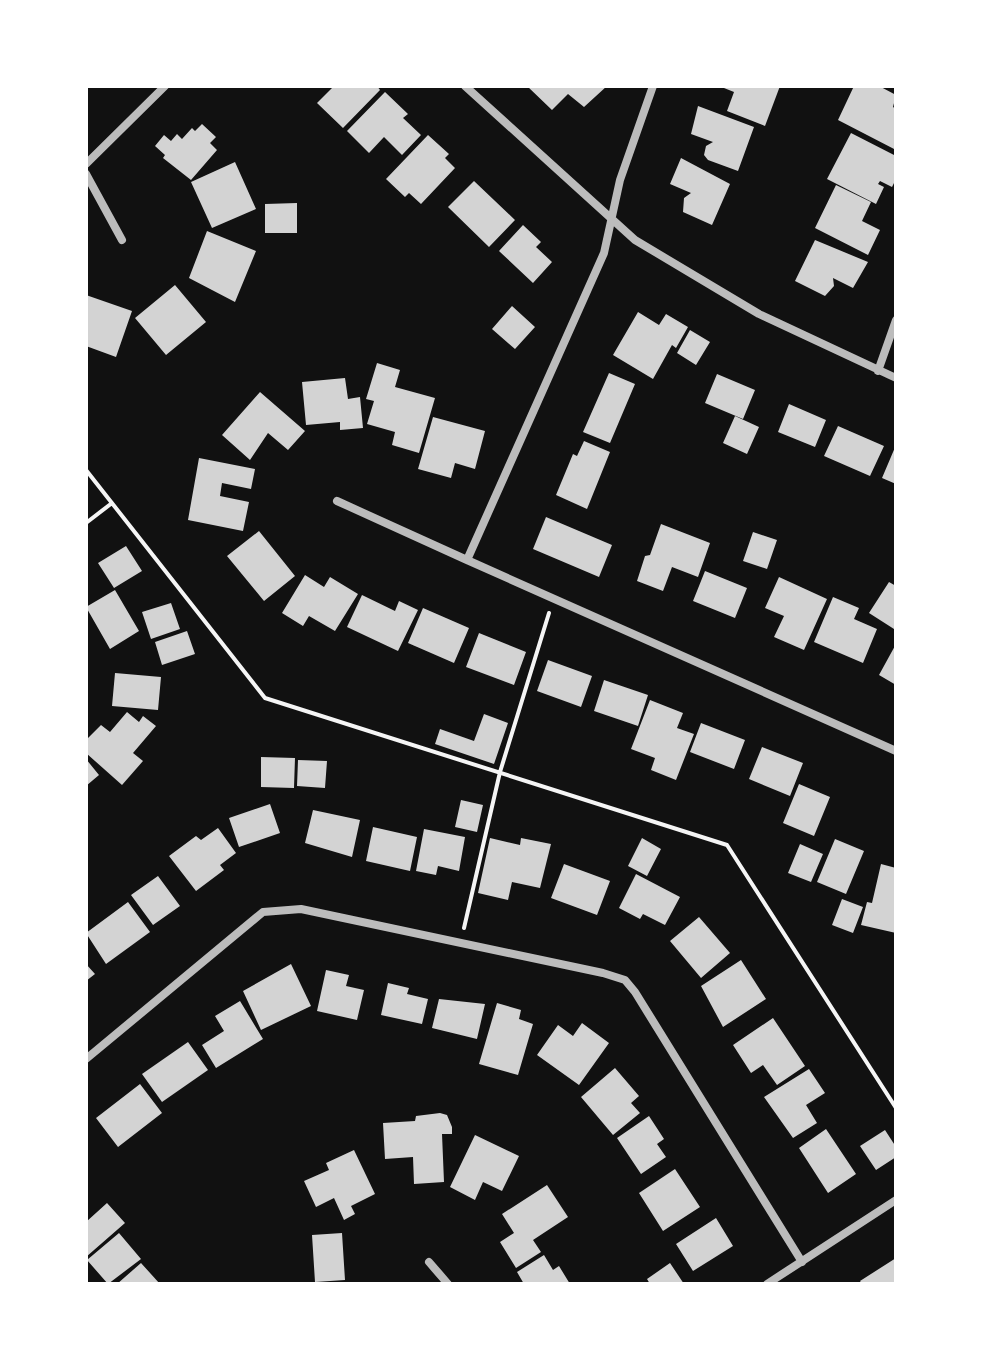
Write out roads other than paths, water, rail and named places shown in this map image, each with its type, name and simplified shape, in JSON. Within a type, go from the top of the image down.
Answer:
[{"type":"street","points":[[86,164],[165,86]]},
{"type":"street","points":[[465,86],[635,240],[759,314],[896,378]]},
{"type":"street","points":[[467,560],[592,284],[653,86]]},
{"type":"street","points":[[86,174],[122,240]]},
{"type":"street","points":[[878,371],[896,320]]},
{"type":"street","points":[[337,501],[896,751]]},
{"type":"street","points":[[86,1059],[263,912],[301,909],[603,973],[625,980],[635,992],[802,1262]]},
{"type":"street","points":[[767,1284],[896,1200]]},
{"type":"street","points":[[429,1262],[448,1284]]}]
